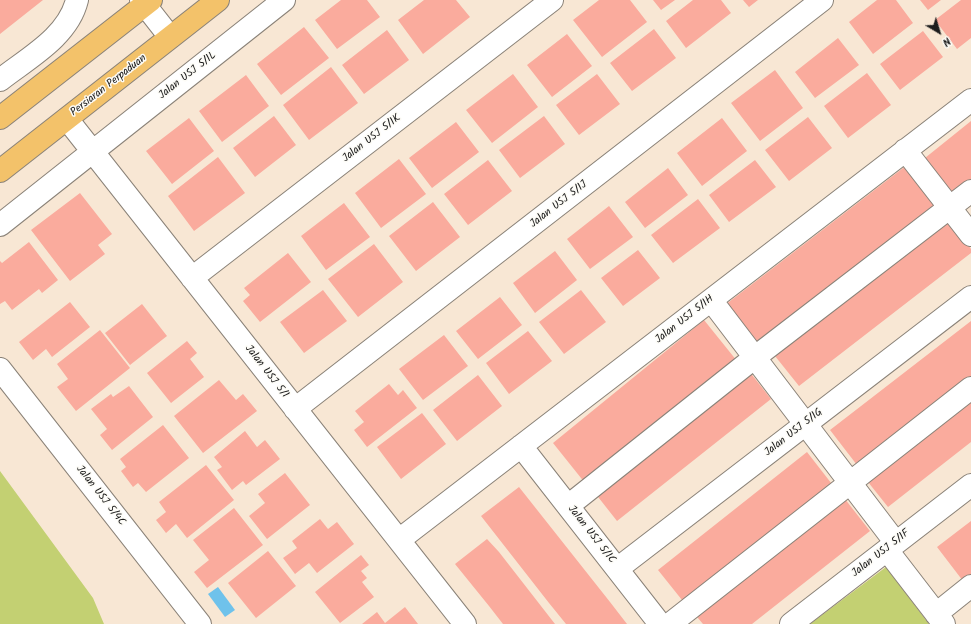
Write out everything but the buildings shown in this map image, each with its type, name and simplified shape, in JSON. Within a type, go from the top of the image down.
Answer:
[{"type":"main road","name":"Persiaran Perpaduan","points":[[0,171],[218,0]]},
{"type":"main road","points":[[0,118],[145,2]]},
{"type":"street","points":[[0,80],[52,39],[66,25],[74,11],[77,0]]},
{"type":"street","name":"Jalan USJ 5/1L","points":[[92,152],[284,0]]},
{"type":"street","name":"Jalan USJ 5/1K","points":[[192,278],[552,0]]},
{"type":"street","name":"Jalan USJ 5/1J","points":[[295,409],[822,0]]},
{"type":"street","points":[[145,2],[170,37]]},
{"type":"street","name":"Jalan USJ 5/1H","points":[[399,540],[971,100]]},
{"type":"street","name":"Jalan USJ 5/1","points":[[67,119],[465,624]]},
{"type":"street","points":[[906,150],[971,235]]},
{"type":"street","points":[[0,225],[92,152]]},
{"type":"street","points":[[568,506],[754,358],[971,191]]},
{"type":"street","name":"Jalan USJ 5/1G","points":[[617,569],[971,297]]},
{"type":"street","points":[[710,300],[850,482],[891,547],[940,619],[971,586]]},
{"type":"street","name":"Jalan USJ 5/4C","points":[[0,369],[200,624]]},
{"type":"street","points":[[670,624],[971,388]]},
{"type":"street","name":"Jalan USJ 5/1C","points":[[521,446],[660,624]]},
{"type":"street","name":"Jalan USJ 5/1F","points":[[791,624],[971,485]]},
{"type":"green space","points":[[0,471],[93,598],[104,624],[0,624]]},
{"type":"green space","points":[[886,567],[929,624],[810,624]]},
{"type":"water","points":[[218,587],[235,610],[225,617],[208,594]]}]
